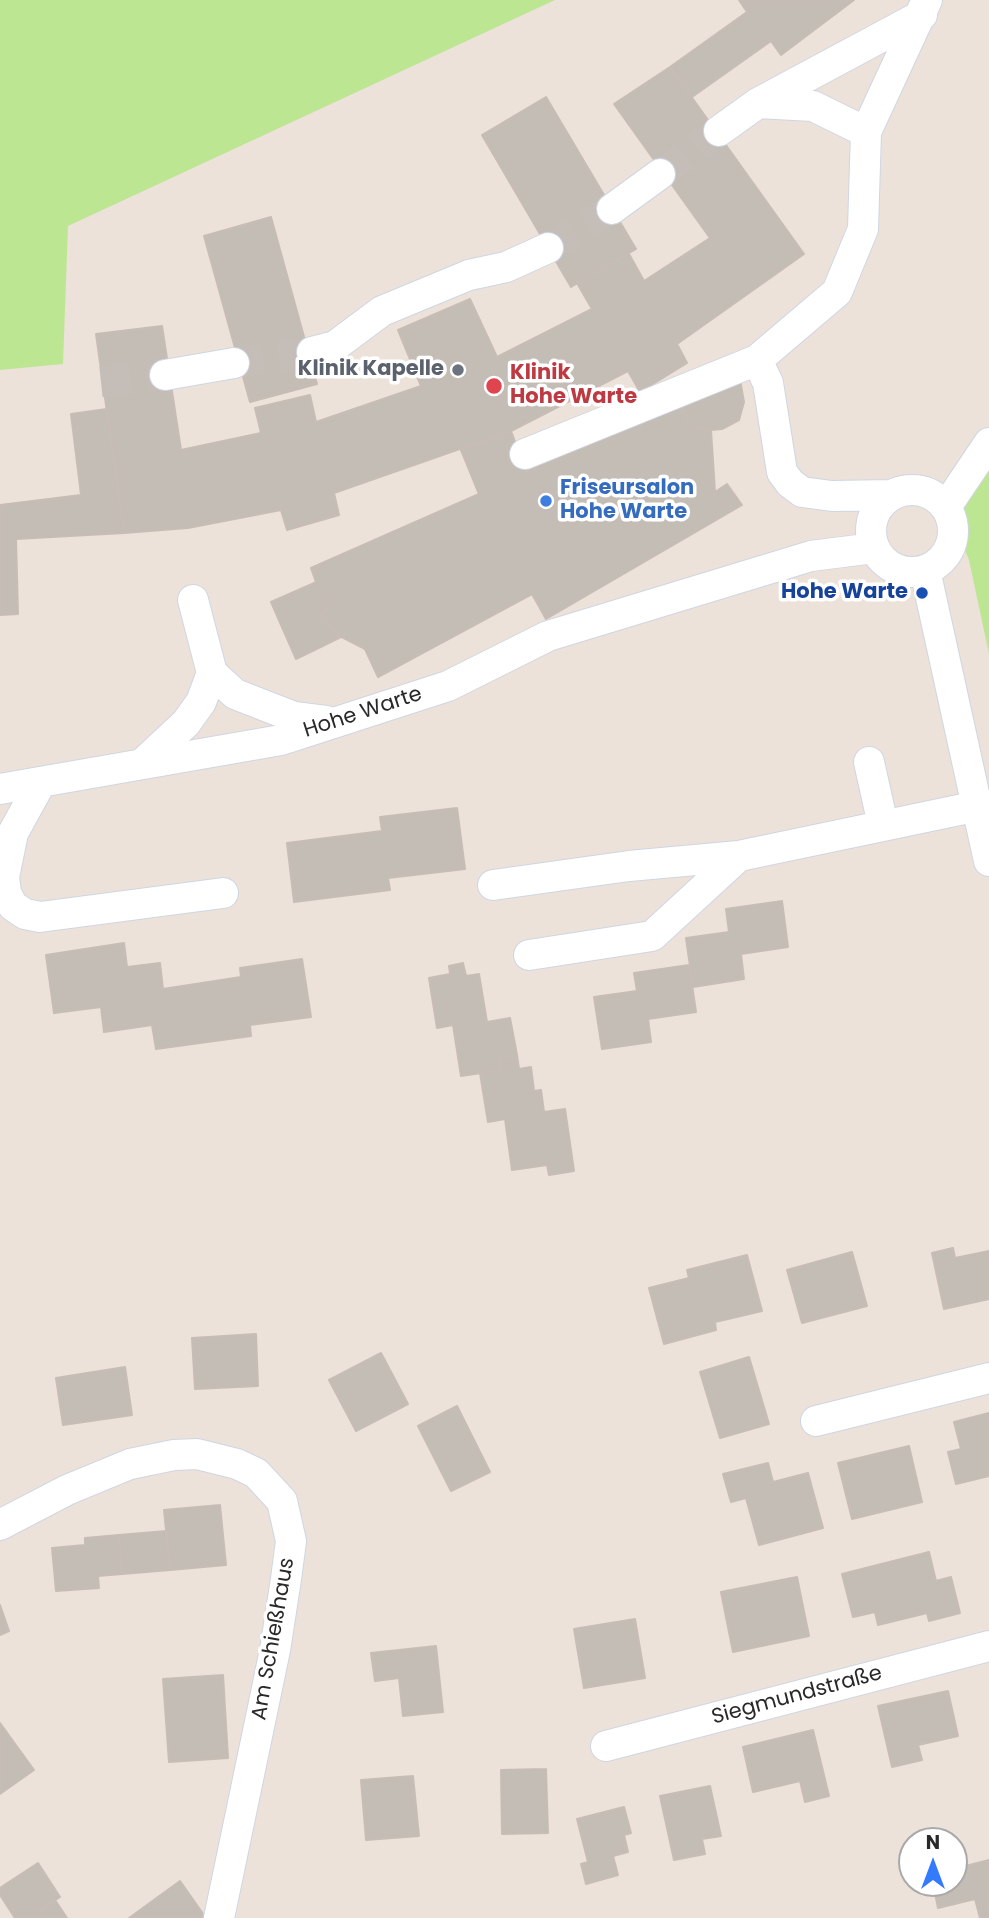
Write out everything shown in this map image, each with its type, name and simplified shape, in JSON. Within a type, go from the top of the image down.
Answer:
[{"type":"street","points":[[719,131],[758,103],[925,8]]},
{"type":"street","points":[[524,454],[757,360],[837,292],[863,229],[866,132],[925,8]]},
{"type":"street","points":[[758,103],[813,106],[866,132]]},
{"type":"street","points":[[612,209],[660,174]]},
{"type":"street","points":[[312,352],[335,346],[382,311],[469,275],[506,267],[548,248]]},
{"type":"street","points":[[757,360],[768,383],[782,471],[790,483],[802,492],[832,496],[892,495]]},
{"type":"street","points":[[165,375],[234,363]]},
{"type":"street","points":[[946,507],[989,443]]},
{"type":"street","points":[[903,491],[922,491],[946,507],[953,526],[949,548],[940,561],[925,570],[896,569],[874,548],[871,532],[873,518],[882,503],[892,495],[903,491]]},
{"type":"street","name":"Hohe Warte","points":[[0,789],[281,740],[448,686],[548,636],[811,556],[874,548]]},
{"type":"street","points":[[925,570],[989,861]]},
{"type":"street","points":[[193,600],[212,673],[235,694],[294,717],[334,722]]},
{"type":"street","points":[[142,765],[186,723],[201,702],[212,673]]},
{"type":"street","points":[[869,762],[883,825]]},
{"type":"street","points":[[41,782],[13,833],[4,877],[6,893],[13,906],[25,914],[40,917],[223,892]]},
{"type":"street","points":[[493,885],[629,866],[739,856],[978,806]]},
{"type":"street","points":[[529,955],[652,936],[739,856]]},
{"type":"street","points":[[816,1421],[989,1378]]},
{"type":"street","name":"Am Schießhaus","points":[[0,1525],[67,1490],[130,1464],[174,1455],[197,1454],[237,1464],[256,1473],[282,1501],[290,1541],[286,1579],[275,1650],[219,1918]]},
{"type":"street","name":"Siegmundstraße","points":[[606,1746],[989,1646]]},
{"type":"green space","points":[[0,0],[555,0],[68,226],[63,364],[0,370]]},
{"type":"green space","points":[[989,455],[989,654],[969,560],[950,514]]},
{"type":"building","points":[[739,0],[854,0],[781,55],[771,41],[692,97],[670,67],[747,12]]},
{"type":"building","points":[[670,67],[804,254],[677,344],[687,363],[640,392],[628,371],[511,431],[334,493],[339,515],[287,530],[281,510],[188,528],[124,533],[96,334],[162,326],[181,450],[261,433],[255,408],[310,395],[316,422],[421,386],[398,330],[470,299],[497,357],[592,309],[577,283],[629,254],[644,281],[710,238],[614,104]]},
{"type":"building","points":[[546,97],[636,249],[571,287],[482,135]]},
{"type":"building","points":[[271,217],[317,384],[250,402],[204,236]]},
{"type":"building","points":[[740,380],[744,402],[739,420],[722,429],[711,430],[698,428],[687,421],[681,407]]},
{"type":"building","points":[[681,407],[687,421],[698,428],[711,430],[715,492],[727,484],[742,505],[546,619],[532,594],[378,677],[365,649],[336,634],[320,613],[330,608],[312,584],[316,582],[311,568],[479,494],[461,450],[511,431],[526,471]]},
{"type":"building","points":[[107,409],[124,533],[16,539],[18,614],[0,615],[0,505],[81,495],[71,414]]},
{"type":"building","points":[[312,584],[330,608],[320,613],[341,637],[296,659],[271,602]]},
{"type":"building","points":[[457,808],[465,869],[388,878],[390,890],[294,902],[287,843],[382,831],[380,817]]},
{"type":"building","points":[[782,901],[788,947],[741,954],[744,979],[693,987],[686,938],[729,932],[726,909]]},
{"type":"building","points":[[124,943],[127,967],[160,963],[163,989],[241,977],[240,968],[302,959],[311,1017],[250,1025],[251,1036],[156,1049],[152,1025],[104,1032],[101,1007],[54,1013],[46,955]]},
{"type":"building","points":[[463,963],[466,976],[479,974],[487,1022],[510,1018],[517,1055],[499,1058],[501,1070],[461,1076],[453,1025],[437,1028],[429,978],[450,974],[449,966]]},
{"type":"building","points":[[689,965],[696,1012],[648,1019],[651,1042],[602,1049],[594,997],[637,991],[634,973]]},
{"type":"building","points":[[517,1055],[519,1069],[531,1067],[534,1091],[541,1090],[544,1112],[565,1109],[574,1171],[549,1175],[547,1165],[512,1170],[505,1119],[488,1122],[480,1073],[501,1070],[499,1058]]},
{"type":"building","points":[[953,1248],[955,1258],[989,1251],[989,1299],[944,1309],[932,1253]]},
{"type":"building","points":[[852,1252],[867,1306],[802,1323],[787,1270]]},
{"type":"building","points":[[747,1255],[762,1311],[715,1322],[716,1330],[664,1344],[649,1288],[689,1278],[687,1270]]},
{"type":"building","points":[[256,1334],[258,1386],[195,1389],[192,1338]]},
{"type":"building","points":[[381,1353],[408,1404],[356,1431],[329,1380]]},
{"type":"building","points":[[749,1357],[769,1424],[720,1438],[700,1372]]},
{"type":"building","points":[[125,1367],[132,1415],[63,1425],[56,1378]]},
{"type":"building","points":[[457,1406],[490,1472],[451,1491],[418,1426]]},
{"type":"building","points":[[989,1413],[989,1476],[956,1484],[948,1452],[961,1449],[954,1422]]},
{"type":"building","points":[[909,1446],[922,1502],[852,1519],[838,1463]]},
{"type":"building","points":[[768,1463],[773,1482],[808,1473],[823,1528],[759,1545],[746,1498],[731,1502],[723,1474]]},
{"type":"building","points":[[220,1505],[226,1565],[170,1570],[164,1510]]},
{"type":"building","points":[[167,1531],[170,1570],[122,1574],[119,1535]]},
{"type":"building","points":[[119,1535],[122,1574],[98,1576],[99,1588],[56,1591],[52,1548],[85,1545],[85,1538]]},
{"type":"building","points":[[929,1552],[936,1581],[951,1577],[960,1613],[929,1621],[927,1613],[878,1625],[875,1612],[853,1617],[842,1574]]},
{"type":"building","points":[[797,1577],[809,1636],[733,1652],[721,1592]]},
{"type":"building","points":[[0,1605],[9,1631],[0,1635]]},
{"type":"building","points":[[635,1619],[645,1678],[584,1688],[574,1629]]},
{"type":"building","points":[[436,1646],[443,1712],[403,1716],[399,1678],[375,1681],[371,1653]]},
{"type":"building","points":[[223,1675],[228,1758],[169,1762],[163,1679]]},
{"type":"building","points":[[948,1691],[958,1736],[918,1745],[922,1760],[892,1767],[878,1706]]},
{"type":"building","points":[[0,1723],[34,1770],[0,1794]]},
{"type":"building","points":[[813,1730],[829,1796],[805,1802],[800,1781],[753,1792],[743,1747]]},
{"type":"building","points":[[546,1769],[548,1833],[502,1834],[501,1770]]},
{"type":"building","points":[[413,1776],[419,1836],[366,1840],[361,1780]]},
{"type":"building","points":[[710,1786],[721,1836],[702,1839],[705,1854],[674,1860],[660,1796]]},
{"type":"building","points":[[624,1807],[631,1833],[624,1835],[628,1852],[613,1856],[618,1875],[586,1884],[581,1864],[588,1862],[577,1819]]},
{"type":"building","points":[[989,1860],[989,1918],[980,1918],[975,1899],[938,1908],[936,1897],[968,1897],[968,1865]]},
{"type":"building","points":[[38,1863],[60,1897],[28,1918],[15,1918],[0,1895],[0,1888]]},
{"type":"building","points":[[180,1881],[206,1918],[129,1918]]},
{"type":"building","points":[[55,1900],[67,1918],[28,1918]]},
{"type":"tunnel","points":[[660,174],[719,131]]},
{"type":"tunnel","points":[[548,248],[612,209]]},
{"type":"tunnel","points":[[234,363],[312,352]]},
{"type":"tunnel","points":[[101,382],[165,375]]},
{"type":"place","name":"Klinik Kapelle","points":[[458,370]]},
{"type":"place","name":"Klinik Hohe Warte","points":[[494,386]]},
{"type":"place","name":"Friseursalon Hohe Warte","points":[[546,501]]},
{"type":"place","name":"Hohe Warte","points":[[922,593]]}]
